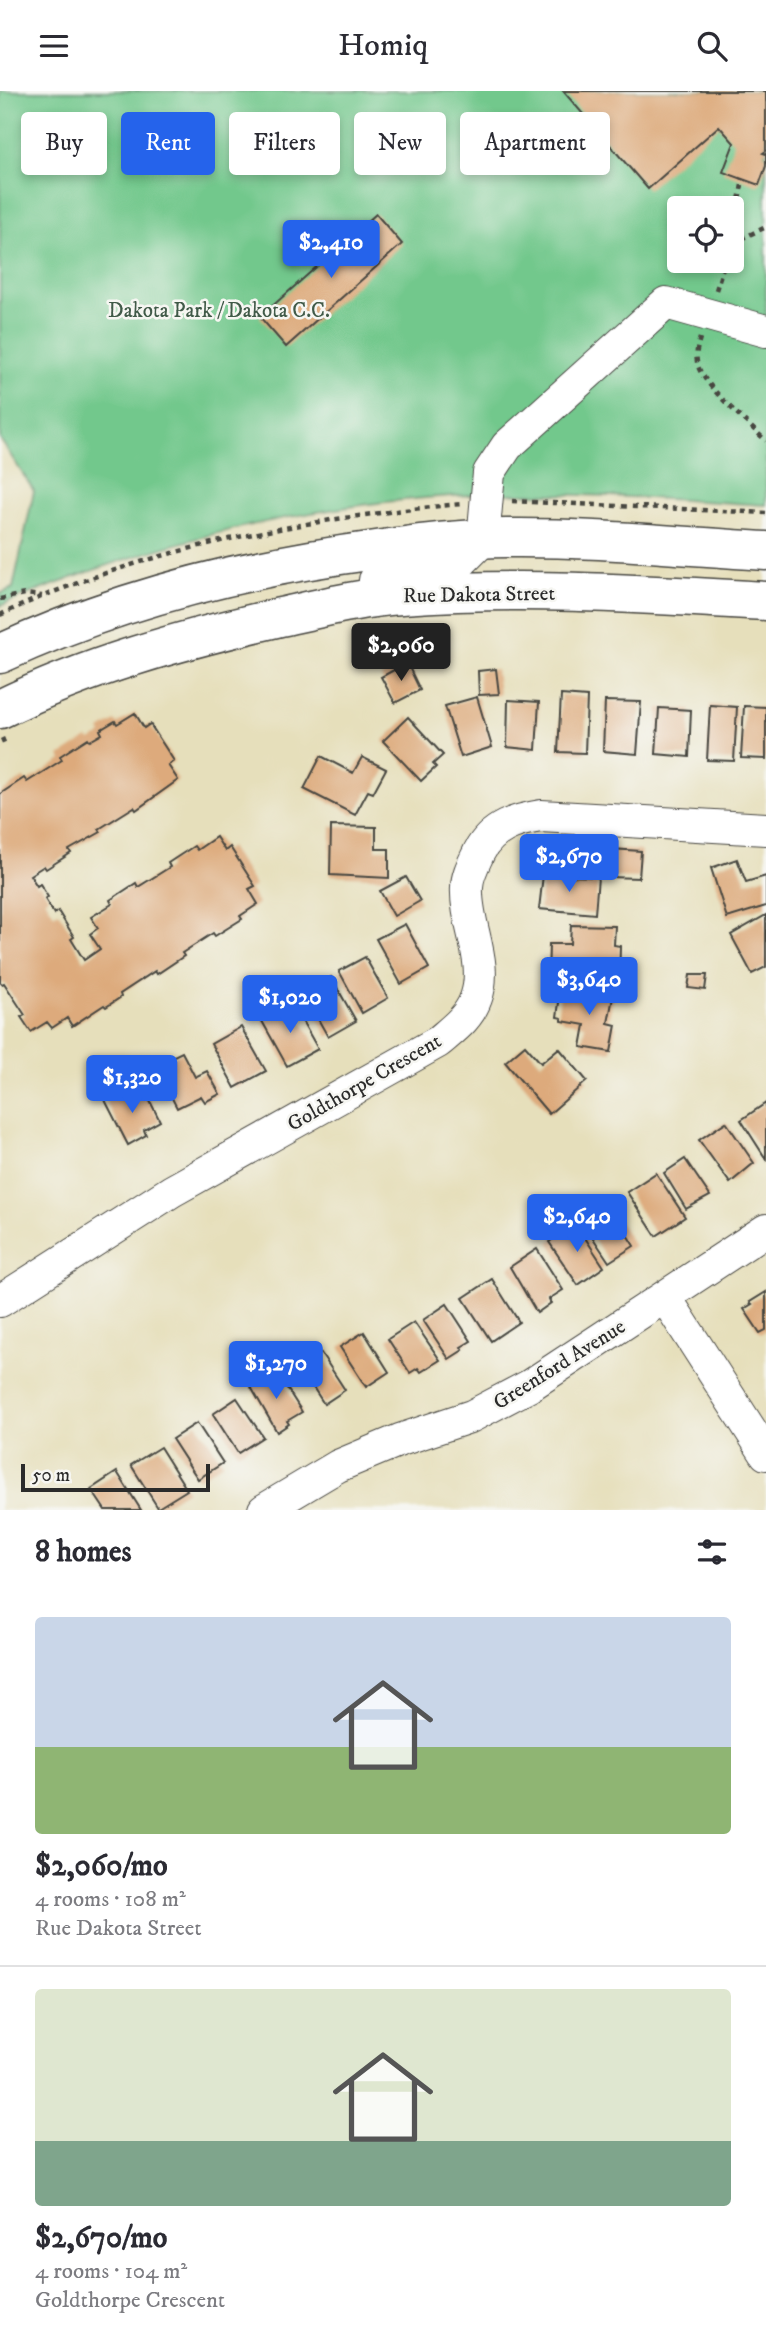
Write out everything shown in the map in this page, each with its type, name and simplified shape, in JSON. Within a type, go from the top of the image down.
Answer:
[{"type":"main road","points":[[0,654],[116,608],[236,574],[334,556],[482,540],[575,539],[766,551]]},
{"type":"main road","name":"Rue Dakota Street","points":[[0,709],[39,690],[151,650],[319,609],[398,595],[573,592],[766,601]]},
{"type":"street","points":[[319,609],[343,590],[373,581],[444,571],[458,565],[482,540],[489,473],[507,446],[666,303],[766,331]]},
{"type":"street","name":"Goldthorpe Crescent","points":[[0,1301],[172,1191],[438,1042],[468,1016],[480,981],[467,886],[482,846],[494,832],[506,824],[541,816],[766,829]]},
{"type":"street","name":"Greenford Avenue","points":[[264,1510],[338,1466],[400,1440],[472,1416],[502,1402],[766,1230]]},
{"type":"street","points":[[665,1297],[766,1454]]},
{"type":"path","points":[[740,196],[743,179]]},
{"type":"path","points":[[744,236],[766,227]]},
{"type":"path","points":[[721,273],[696,351],[701,373],[709,385],[766,441]]},
{"type":"path","points":[[0,599],[25,594],[42,596],[0,615]]},
{"type":"green space","name":"Dakota Park / Dakota C.C.","points":[[0,91],[766,91],[766,505],[636,497],[506,494],[451,496],[340,508],[229,530],[175,544],[69,579],[0,606],[0,594],[13,588],[34,491],[0,439]]},
{"type":"building","points":[[563,91],[766,91],[766,151],[763,153],[766,154],[766,166],[759,185],[723,172],[734,143],[719,126],[648,189],[610,145],[610,112],[581,112]]},
{"type":"building","points":[[376,214],[402,244],[286,347],[260,317]]},
{"type":"building","points":[[407,663],[420,690],[395,703],[381,677]]},
{"type":"building","points":[[496,669],[499,694],[479,695],[478,671]]},
{"type":"building","points":[[561,695],[587,697],[585,753],[558,752]]},
{"type":"building","points":[[477,697],[492,747],[461,757],[445,706]]},
{"type":"building","points":[[508,700],[539,702],[536,750],[507,747]]},
{"type":"building","points":[[605,701],[641,702],[637,754],[603,751]]},
{"type":"building","points":[[710,705],[737,707],[734,761],[707,760]]},
{"type":"building","points":[[744,706],[766,707],[766,759],[741,758]]},
{"type":"building","points":[[659,708],[691,710],[689,757],[656,754]]},
{"type":"building","points":[[135,713],[144,728],[150,724],[174,761],[168,765],[178,780],[136,810],[134,807],[99,829],[101,832],[69,850],[71,853],[46,869],[44,866],[30,875],[48,897],[45,899],[54,914],[58,911],[84,960],[100,949],[90,934],[98,928],[91,917],[112,904],[110,900],[136,883],[138,887],[170,867],[168,863],[194,846],[197,850],[216,837],[225,851],[230,847],[255,886],[249,889],[258,904],[240,916],[242,919],[215,936],[213,933],[182,953],[184,956],[157,974],[155,971],[120,994],[121,997],[106,1007],[104,1005],[72,1026],[67,1018],[52,1028],[47,1022],[31,1032],[21,1017],[25,1015],[4,983],[0,982],[0,794],[24,778],[27,782],[62,760],[60,756],[88,738],[90,741],[102,734],[100,730]]},
{"type":"building","points":[[408,717],[443,755],[433,764],[436,767],[421,781],[383,741]]},
{"type":"building","points":[[321,756],[353,773],[362,757],[386,769],[373,793],[368,791],[355,815],[304,789]]},
{"type":"building","points":[[331,826],[376,827],[376,849],[389,849],[389,878],[330,875]]},
{"type":"building","points":[[611,849],[641,851],[639,878],[609,877]]},
{"type":"building","points":[[737,859],[746,882],[766,876],[766,906],[727,918],[711,868]]},
{"type":"building","points":[[543,875],[598,877],[595,914],[539,909]]},
{"type":"building","points":[[406,877],[420,901],[394,916],[380,891]]},
{"type":"building","points":[[766,915],[766,967],[752,974],[731,935]]},
{"type":"building","points":[[405,924],[429,968],[401,984],[376,939]]},
{"type":"building","points":[[571,925],[615,926],[614,945],[620,946],[619,982],[548,981],[549,944],[570,944]]},
{"type":"building","points":[[365,957],[388,998],[362,1013],[339,971]]},
{"type":"building","points":[[690,975],[707,975],[705,990],[688,988]]},
{"type":"building","points":[[331,977],[356,1021],[328,1037],[303,992]]},
{"type":"building","points":[[561,988],[613,997],[608,1023],[616,1025],[611,1052],[581,1047],[585,1025],[562,1021],[562,1018],[557,1017]]},
{"type":"building","points":[[292,1003],[318,1049],[287,1066],[262,1021]]},
{"type":"building","points":[[241,1027],[266,1071],[235,1088],[211,1044]]},
{"type":"building","points":[[525,1045],[541,1063],[559,1048],[587,1081],[549,1114],[505,1062]]},
{"type":"building","points":[[182,1052],[195,1077],[207,1071],[220,1094],[205,1102],[201,1096],[177,1108],[155,1065]]},
{"type":"building","points":[[127,1089],[134,1101],[147,1095],[160,1121],[144,1130],[146,1135],[128,1145],[105,1100]]},
{"type":"building","points":[[766,1103],[766,1159],[741,1120]]},
{"type":"building","points":[[726,1122],[754,1163],[730,1183],[699,1140]]},
{"type":"building","points":[[685,1159],[710,1196],[686,1209],[664,1173]]},
{"type":"building","points":[[656,1173],[685,1217],[656,1236],[627,1192]]},
{"type":"building","points":[[609,1206],[634,1246],[609,1262],[583,1223]]},
{"type":"building","points":[[576,1224],[604,1267],[578,1285],[549,1242]]},
{"type":"building","points":[[537,1249],[563,1290],[549,1299],[551,1303],[537,1313],[510,1267]]},
{"type":"building","points":[[492,1279],[519,1322],[491,1341],[463,1298]]},
{"type":"building","points":[[766,1292],[766,1330],[760,1333],[744,1309]]},
{"type":"building","points":[[447,1304],[471,1341],[449,1359],[423,1320]]},
{"type":"building","points":[[414,1322],[440,1360],[421,1372],[418,1368],[410,1373],[388,1339]]},
{"type":"building","points":[[364,1332],[389,1372],[366,1387],[340,1347]]},
{"type":"building","points":[[321,1353],[345,1390],[324,1404],[300,1367]]},
{"type":"building","points":[[276,1371],[302,1412],[287,1421],[289,1424],[277,1432],[251,1387]]},
{"type":"building","points":[[237,1398],[263,1437],[238,1453],[213,1414]]},
{"type":"building","points":[[197,1423],[223,1463],[198,1479],[172,1439]]},
{"type":"building","points":[[160,1447],[187,1490],[158,1508],[131,1465]]},
{"type":"building","points":[[117,1472],[141,1510],[105,1510],[91,1489]]}]
